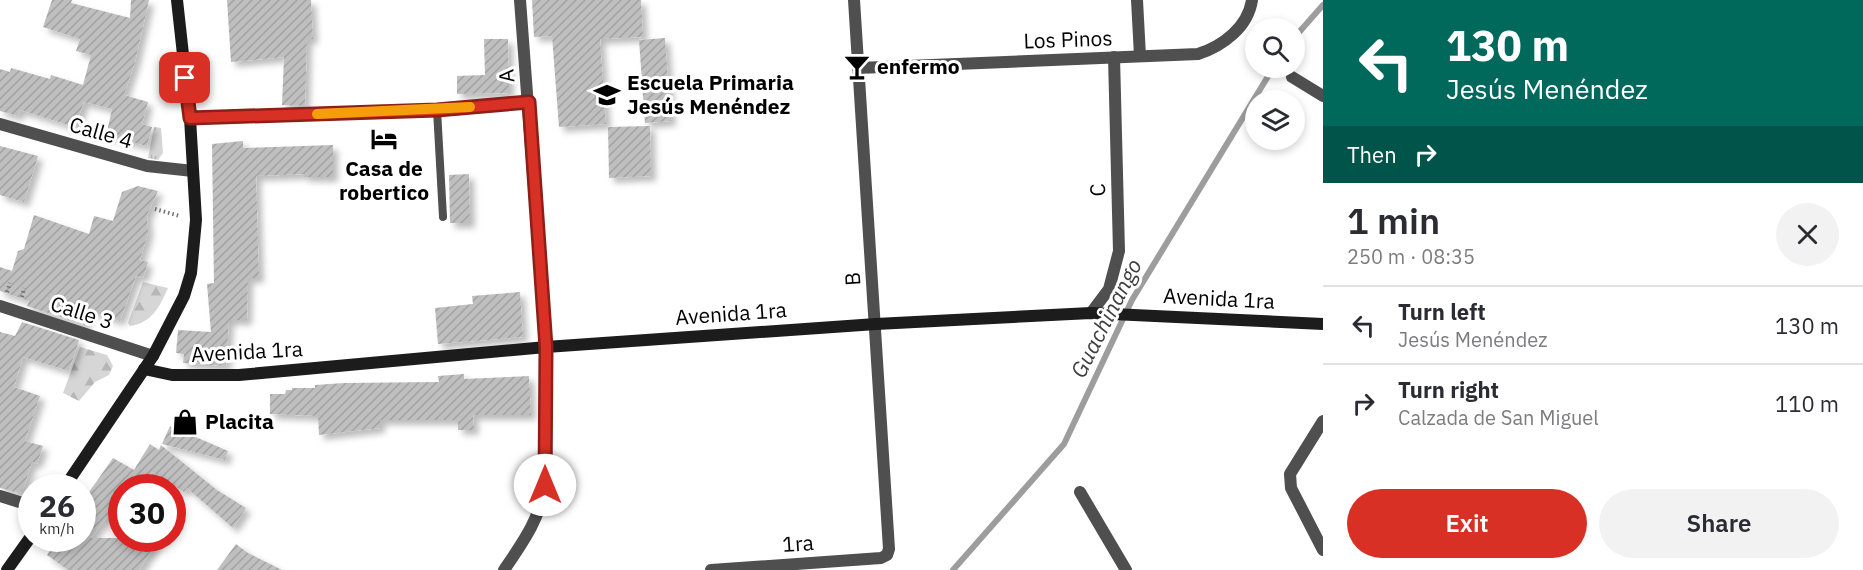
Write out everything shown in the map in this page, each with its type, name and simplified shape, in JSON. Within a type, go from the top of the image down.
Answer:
[{"type":"street","points":[[73,474],[153,356],[184,296],[192,273],[196,220],[190,118],[177,0]]},
{"type":"street","name":"A","points":[[504,570],[535,524],[542,506],[545,485],[546,347],[520,0]]},
{"type":"street","name":"B","points":[[854,0],[876,324],[887,555]]},
{"type":"street","points":[[1137,0],[1140,56]]},
{"type":"street","name":"Los Pinos","points":[[858,68],[1198,54],[1208,51],[1235,32],[1250,14],[1252,0]]},
{"type":"street","name":"C","points":[[1091,313],[1108,289],[1119,251],[1114,57]]},
{"type":"street","points":[[1294,78],[1323,96]]},
{"type":"street","points":[[190,118],[437,110],[529,102]]},
{"type":"street","name":"Calle 4","points":[[0,124],[147,166],[193,171]]},
{"type":"street","name":"Calle 3","points":[[0,306],[153,356]]},
{"type":"street","name":"Avenida 1ra","points":[[144,369],[172,375],[239,375],[546,347],[876,324],[1091,313],[1323,324]]},
{"type":"street","points":[[1323,421],[1290,474],[1291,488],[1323,550]]},
{"type":"street","points":[[1080,492],[1126,570]]},
{"type":"street","points":[[0,496],[18,502]]},
{"type":"street","points":[[7,570],[20,552]]},
{"type":"street","name":"1ra","points":[[711,570],[887,555]]},
{"type":"lane","points":[[437,110],[443,217]]},
{"type":"path","points":[[154,209],[196,220]]},
{"type":"path","points":[[7,290],[10,283]]},
{"type":"green space","points":[[154,127],[161,128],[163,153],[158,160],[148,158]]},
{"type":"green space","points":[[143,282],[168,288],[150,317],[130,326],[128,323]]},
{"type":"green space","points":[[80,347],[107,355],[113,366],[109,375],[95,382],[79,401],[63,393]]},
{"type":"building","points":[[52,0],[72,0],[71,3],[130,18],[131,0],[149,0],[135,62],[124,95],[148,102],[142,124],[152,127],[147,146],[106,136],[112,109],[84,102],[75,127],[20,110],[18,116],[0,111],[0,69],[10,72],[11,68],[50,79],[51,75],[83,85],[91,55],[76,51],[80,39],[43,27]]},
{"type":"building","points":[[227,0],[311,0],[313,39],[307,39],[305,106],[282,105],[284,57],[231,62]]},
{"type":"building","points":[[532,0],[641,0],[643,37],[600,39],[606,124],[559,127],[552,36],[534,37]]},
{"type":"building","points":[[665,38],[671,121],[645,123],[639,40]]},
{"type":"building","points":[[484,39],[508,39],[509,93],[457,94],[457,76],[485,75]]},
{"type":"building","points":[[650,126],[651,176],[609,178],[608,127]]},
{"type":"building","points":[[243,141],[243,148],[333,145],[333,177],[304,177],[304,174],[256,176],[259,278],[248,278],[247,320],[229,320],[226,366],[183,363],[184,354],[176,353],[178,330],[211,332],[207,284],[214,283],[212,144]]},
{"type":"building","points":[[0,146],[38,156],[24,202],[0,195]]},
{"type":"building","points":[[469,174],[470,223],[450,223],[449,175]]},
{"type":"building","points":[[138,186],[158,191],[147,215],[148,233],[140,260],[148,262],[143,278],[136,276],[120,321],[90,311],[85,325],[27,306],[29,301],[0,291],[0,267],[12,271],[18,251],[24,249],[34,215],[89,234],[94,216],[113,221],[122,192]]},
{"type":"building","points":[[520,292],[523,337],[438,344],[435,308],[473,304],[472,296]]},
{"type":"building","points":[[22,322],[79,340],[69,371],[23,357],[14,387],[40,396],[25,441],[43,446],[37,464],[32,462],[28,474],[18,474],[18,493],[0,488],[0,332],[15,336]]},
{"type":"building","points":[[464,374],[464,379],[529,376],[531,415],[473,415],[474,430],[458,430],[458,420],[380,420],[380,428],[319,435],[318,416],[270,414],[270,394],[285,394],[286,390],[292,390],[292,388],[315,388],[315,385],[344,383],[439,382],[438,376]]},
{"type":"building","points":[[170,426],[228,451],[225,460],[162,444]]},
{"type":"building","points":[[150,444],[159,450],[161,445],[217,490],[246,508],[233,528],[186,489],[186,474],[155,474],[152,472],[151,474],[108,474],[108,516],[96,531],[96,482],[113,458],[134,470]]},
{"type":"building","points":[[96,538],[108,538],[108,552],[151,552],[139,570],[68,570],[47,555],[49,552],[96,552]]},
{"type":"building","points":[[236,544],[248,553],[282,570],[217,570]]},
{"type":"waterway","name":"Guachinango","points":[[1305,25],[1323,5]]},
{"type":"waterway","name":"Guachinango","points":[[953,570],[1064,444],[1132,300],[1267,78]]},
{"type":"slow traffic","points":[[317,114],[470,107]]},
{"type":"place","name":"enfermo","points":[[857,67]]},
{"type":"place","name":"Escuela Primaria Jesús Menéndez","points":[[607,95]]},
{"type":"place","name":"Casa de robertico","points":[[384,139]]},
{"type":"place","name":"Placita","points":[[185,422]]},
{"type":"route","points":[[185,78],[190,118],[437,110],[529,102],[546,347],[545,485]]}]
